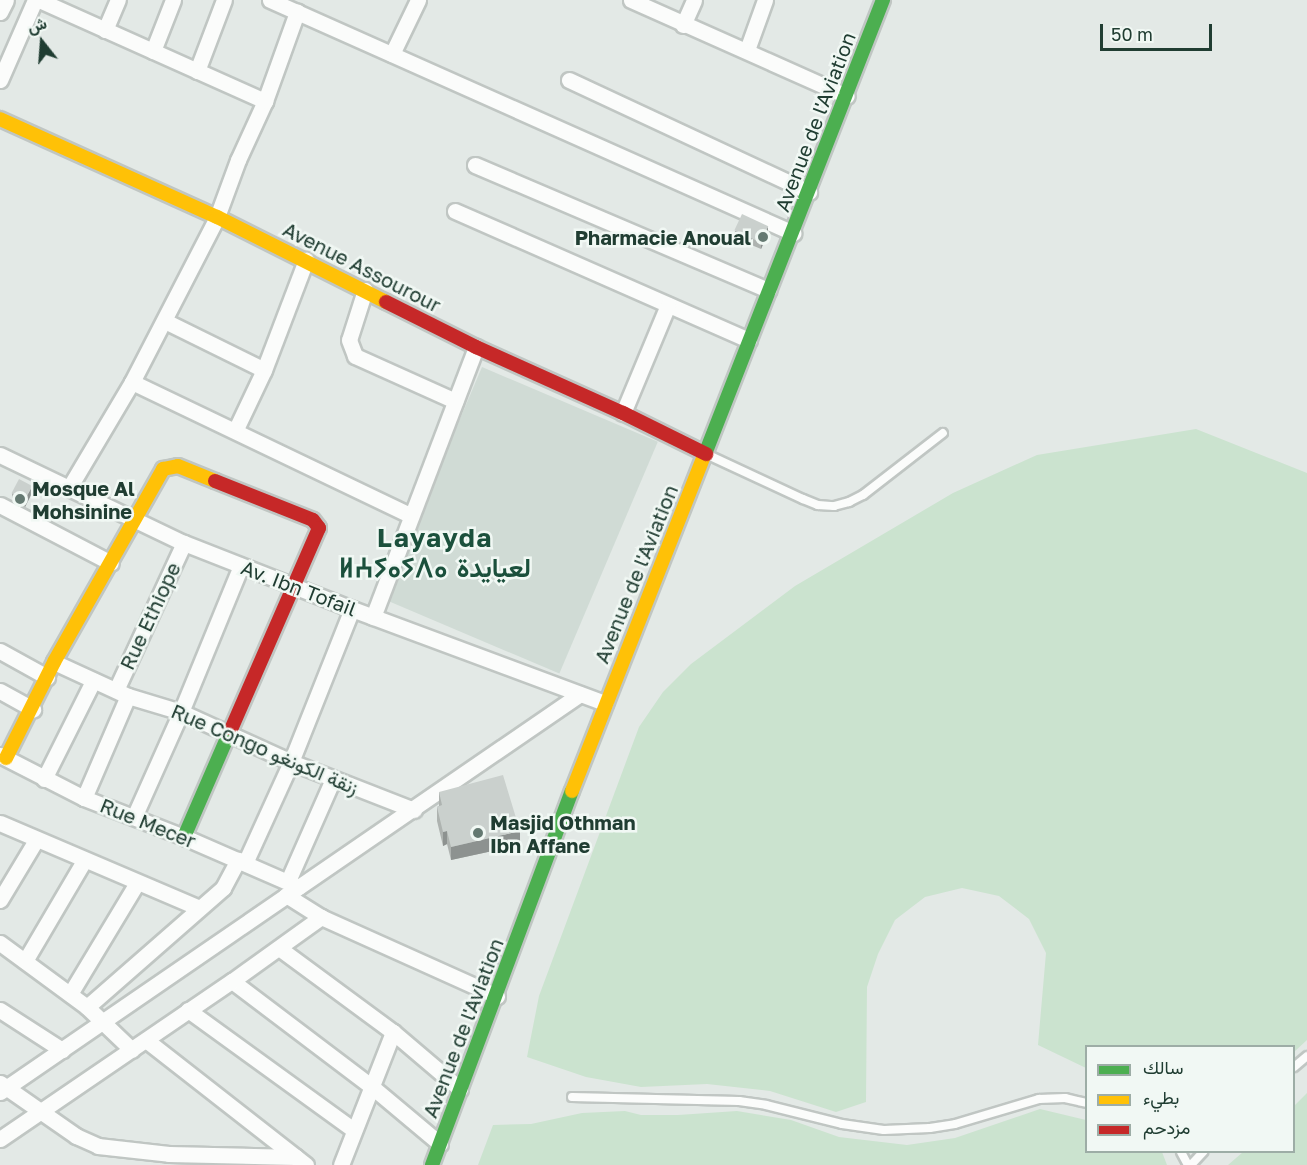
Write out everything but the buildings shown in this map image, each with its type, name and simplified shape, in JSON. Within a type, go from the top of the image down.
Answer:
[{"type":"street","points":[[0,12],[6,0]]},
{"type":"street","points":[[0,80],[37,0],[265,101]]},
{"type":"street","points":[[105,30],[118,0]]},
{"type":"street","points":[[153,51],[173,0]]},
{"type":"street","points":[[197,71],[224,0]]},
{"type":"street","points":[[271,0],[793,233]]},
{"type":"street","points":[[392,54],[418,0]]},
{"type":"street","points":[[631,0],[847,96]]},
{"type":"street","points":[[684,25],[694,0]]},
{"type":"street","points":[[747,50],[765,0]]},
{"type":"street","name":"Avenue de l'Aviation","points":[[432,1165],[605,703],[768,290],[793,233],[883,0]]},
{"type":"street","points":[[69,488],[132,382],[217,218],[238,160],[265,101],[297,12]]},
{"type":"street","points":[[569,80],[809,192]]},
{"type":"street","name":"Avenue Assourour","points":[[0,119],[306,260],[476,347],[623,412],[705,453]]},
{"type":"street","points":[[475,165],[768,290]]},
{"type":"street","points":[[455,211],[748,340]]},
{"type":"street","points":[[236,429],[264,370],[306,260]]},
{"type":"street","points":[[364,290],[349,340],[355,356],[454,401]]},
{"type":"street","points":[[623,412],[668,304]]},
{"type":"street","points":[[165,321],[264,370]]},
{"type":"street","points":[[373,617],[410,514],[476,347]]},
{"type":"street","points":[[132,382],[236,429],[410,514]]},
{"type":"street","name":"Av. Ibn Tofail","points":[[0,455],[184,543],[373,617],[605,703]]},
{"type":"street","points":[[3,757],[33,709],[54,662],[159,474],[170,466],[178,466],[313,520],[319,528],[318,535],[228,732],[184,837]]},
{"type":"street","points":[[0,505],[111,563]]},
{"type":"street","name":"Rue Ethiope","points":[[84,798],[122,693],[184,543]]},
{"type":"street","points":[[134,817],[181,712],[241,566]]},
{"type":"street","points":[[87,1007],[223,888],[241,861],[291,762],[352,609]]},
{"type":"street","points":[[0,651],[47,677]]},
{"type":"street","name":"Rue Congo زنقة الكونغو","points":[[54,662],[122,693],[181,712],[291,762],[414,810]]},
{"type":"street","points":[[44,779],[93,681]]},
{"type":"street","points":[[0,691],[33,709]]},
{"type":"street","points":[[301,1161],[169,1160],[86,1142],[2,1087],[62,1050],[291,888],[414,810],[580,694]]},
{"type":"street","name":"Rue Mecer","points":[[3,757],[84,798],[241,861],[291,888],[321,917],[497,996]]},
{"type":"street","points":[[291,888],[333,779]]},
{"type":"street","points":[[0,823],[84,861],[199,908]]},
{"type":"street","points":[[0,900],[36,840]]},
{"type":"street","points":[[25,961],[84,861]]},
{"type":"street","points":[[70,994],[137,883]]},
{"type":"street","points":[[0,1139],[232,981],[321,917]]},
{"type":"street","points":[[0,944],[87,1007],[132,1050]]},
{"type":"street","points":[[279,948],[393,1032],[460,1089]]},
{"type":"street","points":[[232,981],[371,1086],[440,1144]]},
{"type":"street","points":[[0,1010],[62,1050]]},
{"type":"street","points":[[188,1010],[354,1130]]},
{"type":"street","points":[[341,1165],[393,1032]]},
{"type":"street","points":[[146,1040],[301,1161]]},
{"type":"lane","points":[[705,453],[803,499],[818,505],[834,506],[863,495],[943,433]]},
{"type":"lane","points":[[1295,1065],[1307,1056]]},
{"type":"lane","points":[[572,1097],[738,1101],[766,1105],[842,1124],[884,1130],[930,1128],[956,1124],[1039,1098],[1065,1098],[1085,1103]]},
{"type":"lane","points":[[1190,1165],[1202,1153]]},
{"type":"shaded area","points":[[482,367],[658,442],[559,674],[384,599]]},
{"type":"green space","points":[[1196,429],[1307,473],[1307,1040],[1295,1051],[1295,1045],[1085,1045],[1085,1068],[1038,1045],[1046,953],[1029,919],[999,896],[962,888],[925,897],[895,920],[878,954],[867,987],[866,1102],[836,1112],[770,1091],[707,1084],[641,1087],[586,1077],[527,1057],[539,996],[639,727],[663,692],[691,664],[795,586],[953,493],[1037,455]]},
{"type":"green space","points":[[1307,1093],[1307,1165],[1228,1165],[1242,1153],[1295,1153],[1295,1105]]},
{"type":"green space","points":[[1040,1109],[1085,1120],[1085,1153],[1162,1153],[1167,1165],[478,1165],[493,1125],[531,1124],[582,1113],[625,1111],[641,1115],[678,1115],[737,1111],[791,1120],[839,1137],[907,1145],[955,1138]]},
{"type":"traffic: fast","points":[[705,454],[883,0]]},
{"type":"traffic: fast","points":[[184,837],[231,729]]},
{"type":"traffic: fast","points":[[432,1165],[572,791]]},
{"type":"traffic: slow","points":[[0,119],[217,217],[386,302]]},
{"type":"traffic: slow","points":[[572,791],[705,454]]},
{"type":"traffic: slow","points":[[6,758],[54,662],[163,469],[178,466],[215,481]]},
{"type":"traffic: jam","points":[[386,302],[476,347],[623,413],[706,454]]},
{"type":"traffic: jam","points":[[215,481],[313,520],[319,528],[231,729]]},
{"type":"place","name":"Pharmacie Anoual","points":[[763,237]]},
{"type":"place","name":"Mosque Al Mohsinine","points":[[20,499]]},
{"type":"place","name":"Masjid Othman Ibn Affane","points":[[478,833]]},
{"type":"district","name":"Layayda ⵍⵄⵢⴰⵢⴷⴰ لعيايدة","points":[[435,553]]}]
